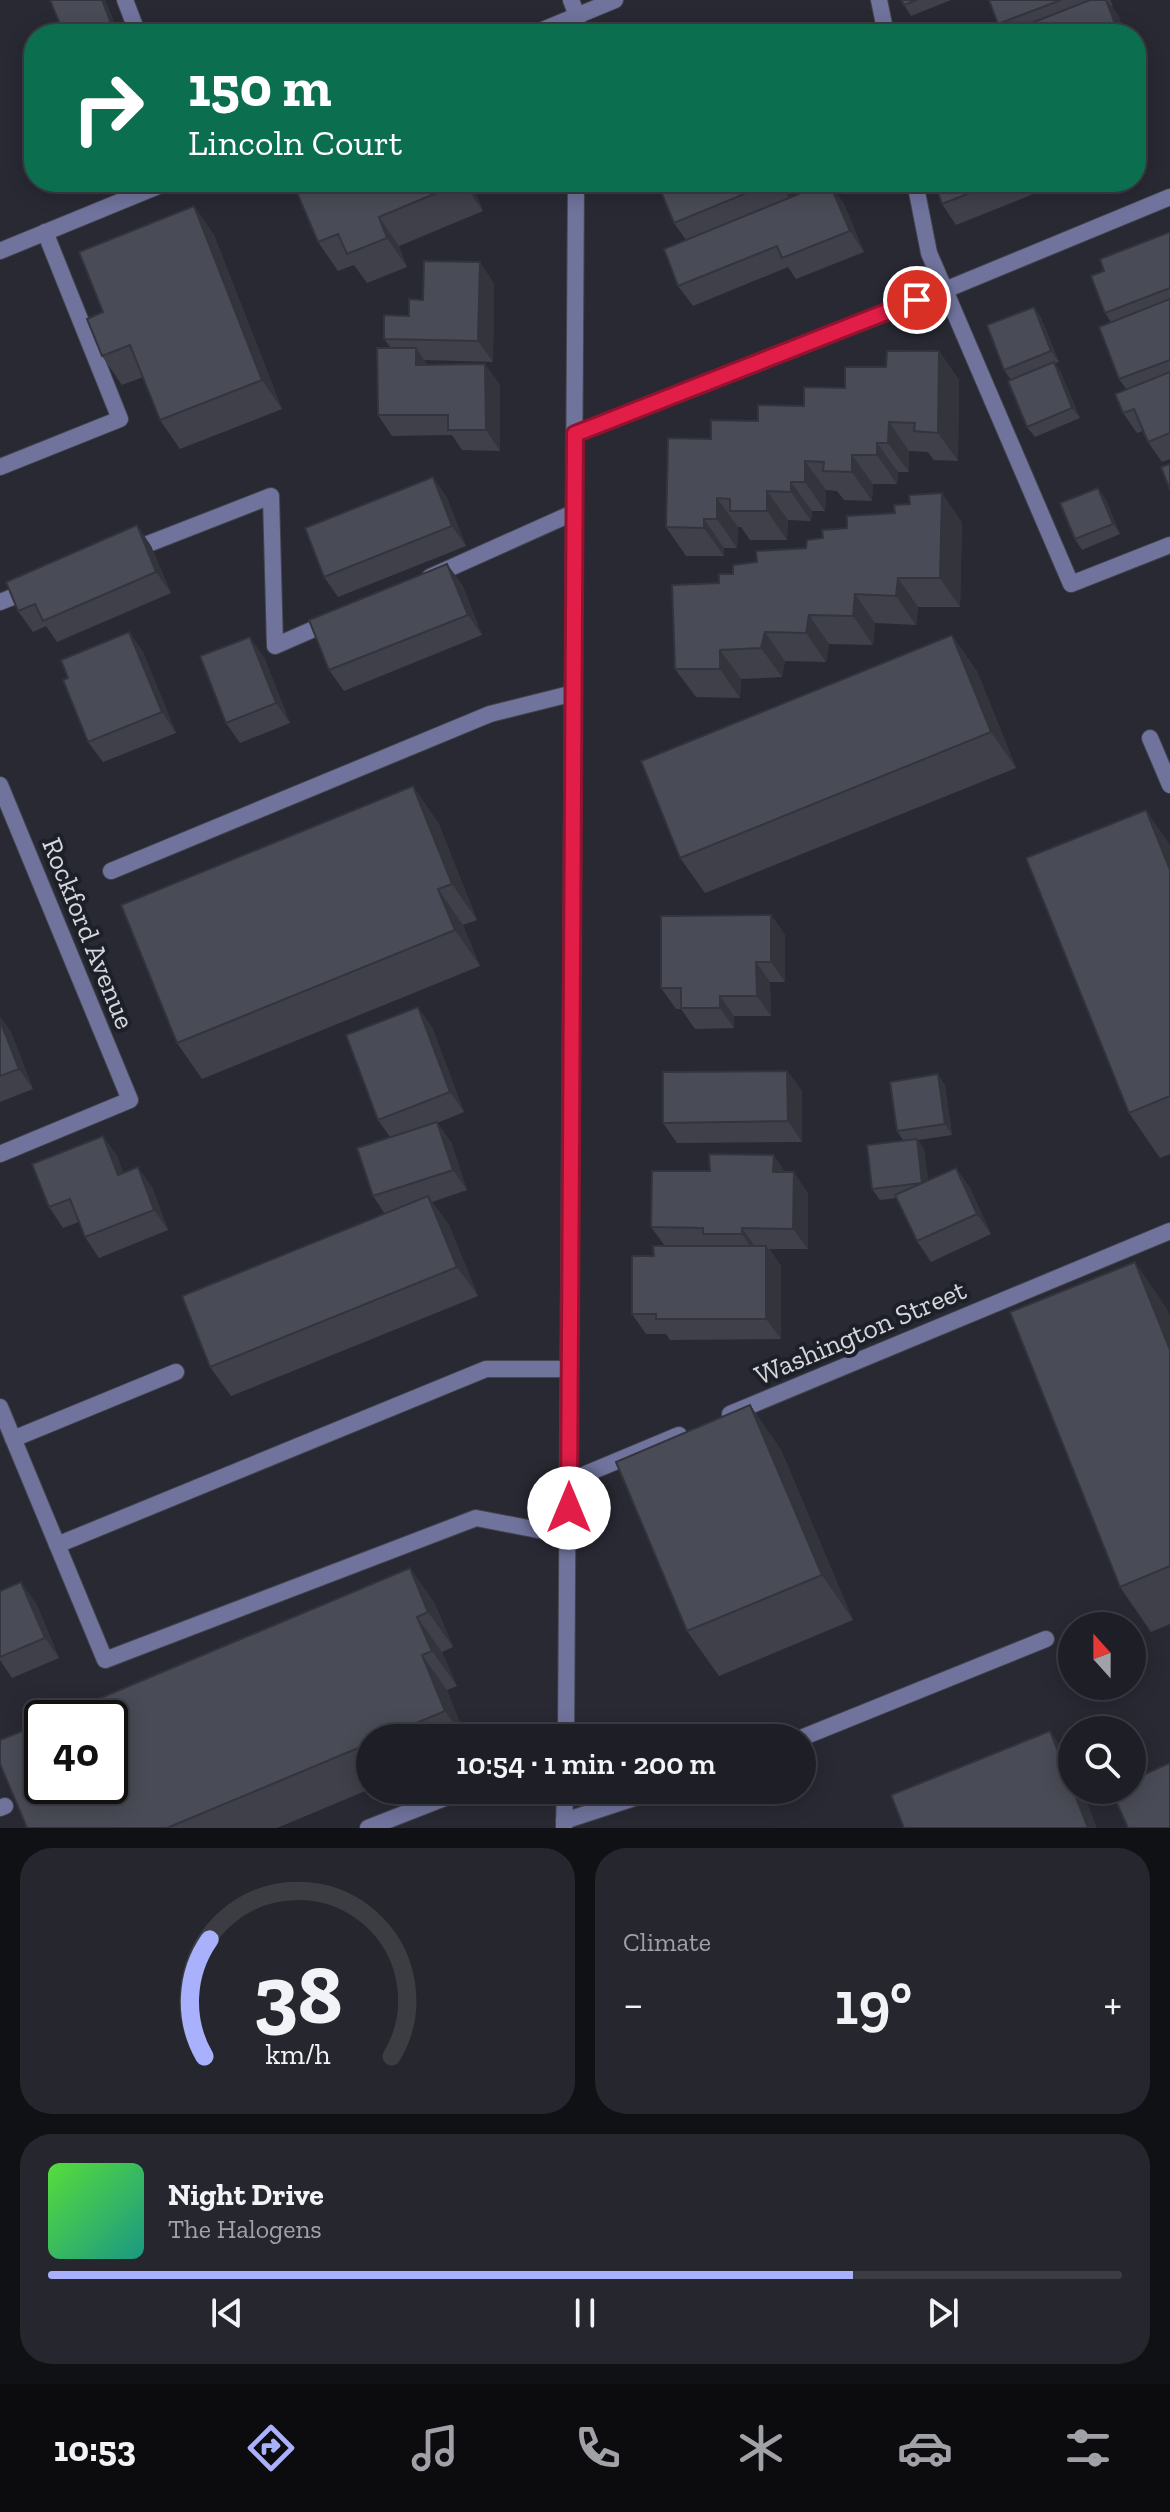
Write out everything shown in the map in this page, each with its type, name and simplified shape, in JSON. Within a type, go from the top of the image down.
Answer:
[{"type":"street","points":[[125,0],[134,24]]},
{"type":"street","points":[[549,24],[574,8],[615,0]]},
{"type":"street","points":[[879,0],[884,24]]},
{"type":"street","points":[[0,251],[143,192]]},
{"type":"street","points":[[566,1724],[576,192]]},
{"type":"street","points":[[917,192],[929,253],[1071,584],[1170,545]]},
{"type":"street","points":[[575,434],[945,290],[1170,197]]},
{"type":"street","points":[[0,467],[120,419],[45,232]]},
{"type":"street","points":[[114,558],[271,496],[275,646],[346,614]]},
{"type":"street","points":[[418,582],[575,512]]},
{"type":"street","points":[[0,602],[43,585]]},
{"type":"street","points":[[111,871],[490,714],[574,693]]},
{"type":"street","points":[[1150,738],[1170,785]]},
{"type":"street","name":"Rockford Avenue","points":[[0,785],[130,1100],[0,1154]]},
{"type":"street","name":"Washington Street","points":[[569,1481],[1170,1231]]},
{"type":"street","points":[[57,1545],[486,1369],[570,1369]]},
{"type":"street","points":[[13,1439],[176,1372]]},
{"type":"street","points":[[0,1407],[105,1660],[476,1518],[569,1536]]},
{"type":"street","points":[[816,1732],[1046,1639]]},
{"type":"street","points":[[368,1828],[429,1804]]},
{"type":"street","points":[[565,1804],[564,1825],[621,1804]]},
{"type":"building","points":[[50,0],[102,0],[111,24],[60,24]]},
{"type":"building","points":[[989,0],[1061,0],[998,24]]},
{"type":"building","points":[[1090,0],[1106,0],[1115,24],[1029,24]]},
{"type":"building","points":[[297,192],[439,192],[379,217],[387,238],[347,254],[338,234],[318,242]]},
{"type":"building","points":[[661,192],[749,192],[674,223]]},
{"type":"building","points":[[804,192],[833,192],[850,231],[782,258],[777,246],[678,286],[664,249]]},
{"type":"building","points":[[938,192],[973,192],[942,204]]},
{"type":"building","points":[[194,206],[262,380],[160,420],[130,345],[102,356],[87,319],[103,312],[79,252]]},
{"type":"building","points":[[1170,232],[1170,288],[1105,313],[1091,276],[1104,271],[1100,259]]},
{"type":"building","points":[[424,261],[480,262],[478,341],[384,339],[384,315],[409,316],[409,299],[423,300]]},
{"type":"building","points":[[1170,299],[1170,360],[1119,379],[1099,327]]},
{"type":"building","points":[[1034,307],[1051,351],[1004,370],[987,325]]},
{"type":"building","points":[[377,348],[416,348],[416,365],[485,364],[486,430],[448,430],[448,415],[378,415]]},
{"type":"building","points":[[887,351],[939,351],[938,433],[914,431],[915,423],[889,422],[888,443],[877,443],[877,455],[852,455],[852,472],[823,471],[824,462],[805,461],[805,482],[791,482],[791,492],[767,491],[767,511],[730,511],[730,499],[717,498],[717,519],[704,519],[704,528],[666,527],[668,438],[711,439],[711,420],[758,421],[758,405],[804,406],[804,387],[845,388],[845,367],[886,367]]},
{"type":"building","points":[[1054,362],[1072,408],[1027,427],[1008,381]]},
{"type":"building","points":[[1170,372],[1170,433],[1148,442],[1134,409],[1123,413],[1115,394]]},
{"type":"building","points":[[1170,464],[1170,490],[1161,467]]},
{"type":"building","points":[[433,477],[452,526],[324,577],[305,528]]},
{"type":"building","points":[[1098,488],[1113,524],[1075,539],[1060,503]]},
{"type":"building","points":[[942,493],[940,578],[898,578],[896,596],[855,594],[853,616],[809,615],[806,633],[765,632],[761,648],[720,650],[720,669],[675,669],[672,585],[719,583],[719,574],[733,574],[733,565],[757,562],[756,551],[806,548],[807,540],[823,538],[822,530],[847,528],[847,516],[895,513],[894,505],[910,504],[909,495]]},
{"type":"building","points":[[137,525],[156,572],[43,621],[35,604],[18,611],[6,582]]},
{"type":"building","points":[[447,564],[468,615],[329,670],[309,620]]},
{"type":"building","points":[[129,632],[162,712],[88,742],[63,680],[68,678],[61,660]]},
{"type":"building","points":[[952,635],[991,732],[680,858],[641,761]]},
{"type":"building","points":[[250,637],[276,703],[226,723],[200,656]]},
{"type":"building","points":[[413,786],[452,884],[438,889],[455,930],[177,1043],[121,905]]},
{"type":"building","points":[[1146,810],[1170,870],[1170,1096],[1129,1113],[1026,858]]},
{"type":"building","points":[[771,915],[771,962],[756,962],[757,996],[720,996],[720,1008],[681,1008],[681,988],[661,988],[661,916]]},
{"type":"building","points":[[418,1007],[450,1092],[378,1120],[346,1035]]},
{"type":"building","points":[[0,1021],[19,1069],[0,1076]]},
{"type":"building","points":[[787,1071],[788,1121],[663,1123],[663,1072]]},
{"type":"building","points":[[938,1074],[945,1124],[897,1131],[890,1082]]},
{"type":"building","points":[[437,1122],[453,1170],[373,1196],[357,1148]]},
{"type":"building","points":[[103,1136],[118,1175],[138,1167],[154,1210],[85,1237],[70,1199],[49,1207],[32,1164]]},
{"type":"building","points":[[917,1139],[922,1183],[872,1189],[867,1145]]},
{"type":"building","points":[[709,1154],[774,1155],[773,1172],[794,1172],[793,1229],[742,1228],[742,1234],[703,1234],[703,1228],[651,1227],[652,1171],[710,1171]]},
{"type":"building","points":[[956,1168],[977,1214],[917,1241],[895,1195]]},
{"type":"building","points":[[428,1196],[457,1267],[210,1367],[182,1296]]},
{"type":"building","points":[[653,1246],[766,1246],[766,1319],[656,1319],[656,1314],[632,1314],[632,1256],[654,1256]]},
{"type":"building","points":[[1135,1262],[1170,1350],[1170,1566],[1120,1587],[1010,1312]]},
{"type":"building","points":[[750,1405],[822,1575],[687,1631],[616,1462]]},
{"type":"building","points":[[410,1568],[428,1612],[417,1617],[432,1651],[422,1655],[445,1711],[414,1724],[356,1724],[356,1749],[167,1828],[27,1828],[0,1764],[0,1740],[24,1730],[24,1804],[128,1804],[128,1700],[96,1700]]},
{"type":"building","points":[[21,1582],[45,1638],[0,1657],[0,1591]]},
{"type":"building","points":[[1050,1731],[1058,1751],[1058,1804],[1079,1804],[1088,1828],[904,1828],[891,1795]]},
{"type":"building","points":[[1170,1763],[1170,1828],[1128,1828],[1117,1804],[1146,1804],[1146,1774]]},
{"type":"route","points":[[569,1508],[575,434],[917,300]]}]
